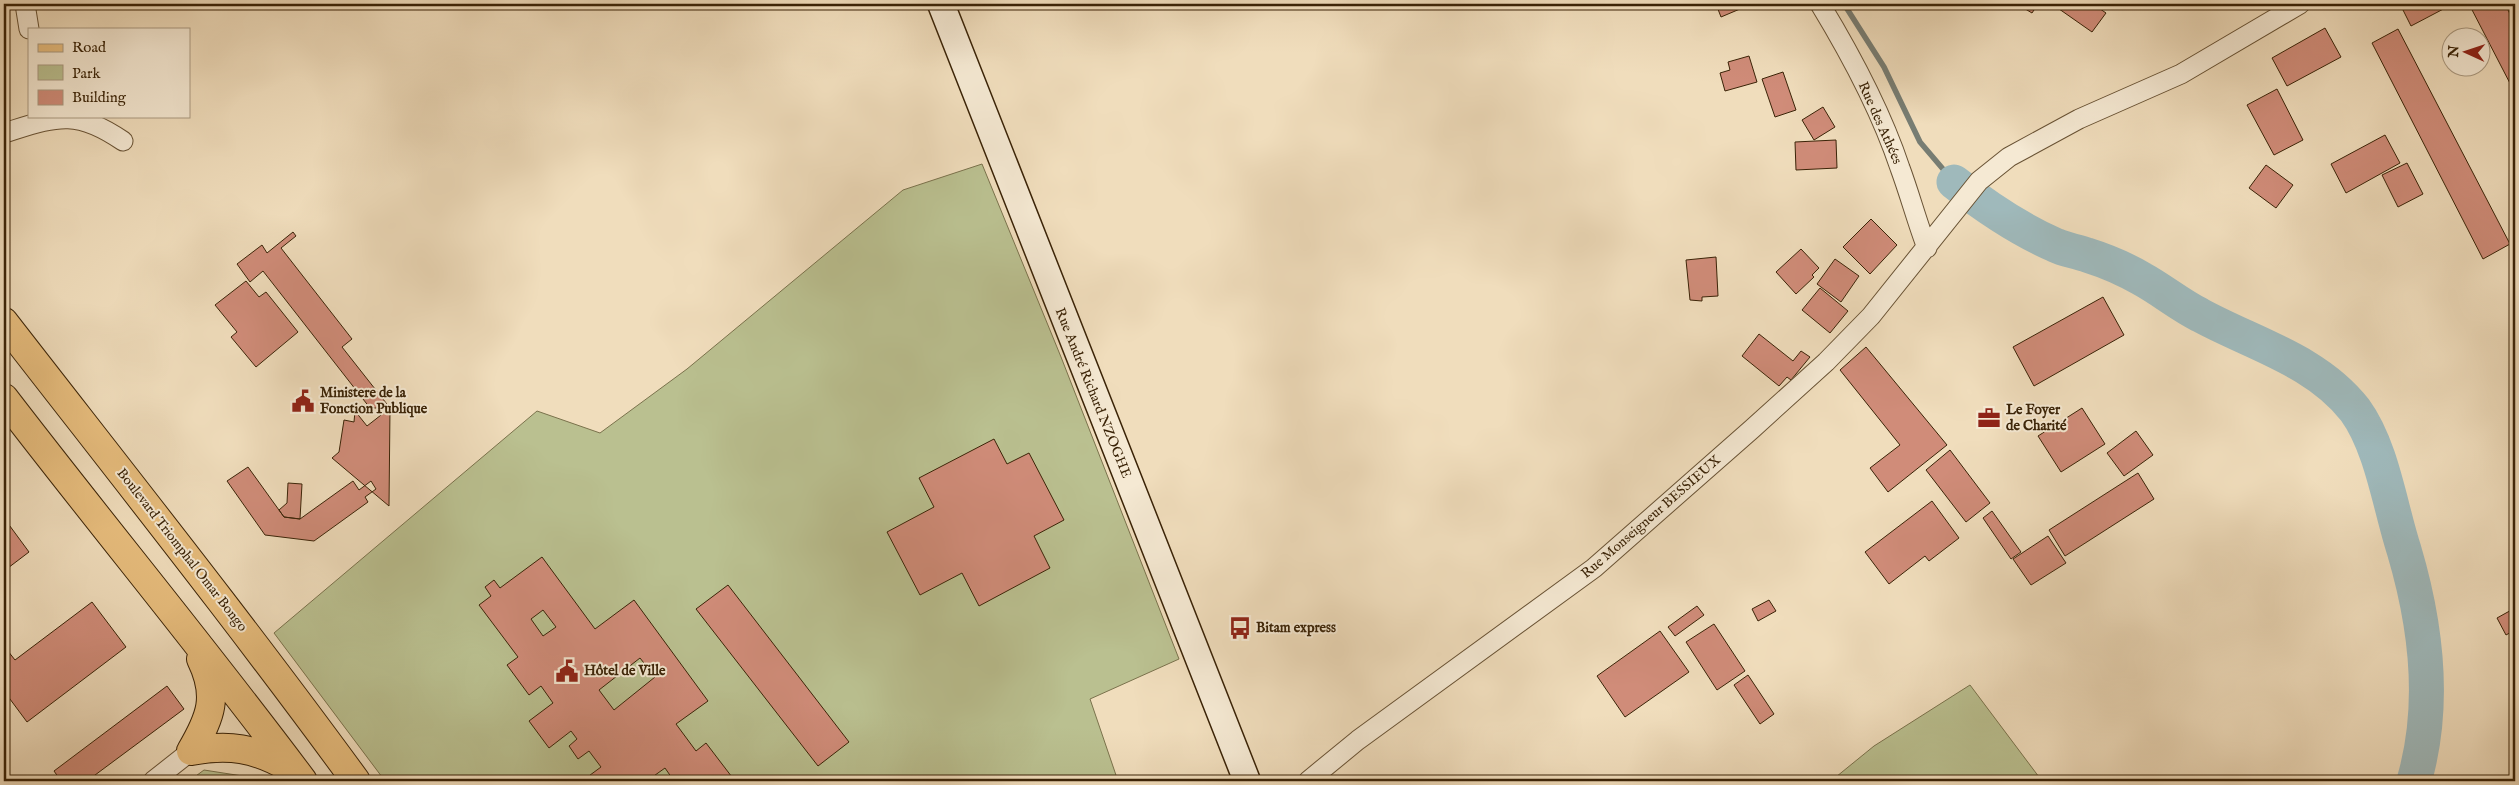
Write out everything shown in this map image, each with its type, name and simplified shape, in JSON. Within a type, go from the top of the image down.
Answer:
[{"type":"main road","name":"Boulevard Triomphal Omar Bongo","points":[[4,322],[86,430],[248,633],[356,781]]},
{"type":"main road","points":[[4,382],[26,427]]},
{"type":"main road","points":[[4,398],[186,627],[299,777]]},
{"type":"main road","points":[[186,627],[212,687],[208,722],[192,751]]},
{"type":"main road","points":[[192,751],[227,748],[253,751],[267,756],[299,777]]},
{"type":"street","points":[[25,4],[29,28]]},
{"type":"street","name":"Rue André Richard NZOGHE","points":[[941,4],[1246,781]]},
{"type":"street","name":"Rue des Athées","points":[[1820,4],[1870,96],[1900,168],[1912,209],[1927,248]]},
{"type":"street","name":"Rue Monseigneur BESSIEUX","points":[[1308,781],[1358,740],[1594,568],[1826,362],[1871,316],[1979,181],[2009,158],[2050,133],[2182,74],[2300,4]]},
{"type":"street","points":[[4,133],[44,118],[60,118],[86,120],[123,141]]},
{"type":"street","points":[[153,781],[192,751]]},
{"type":"green space","points":[[982,164],[1061,357],[1179,659],[1090,699],[1118,781],[385,781],[274,633],[537,411],[600,433],[687,369],[903,190]]},
{"type":"green space","points":[[1970,685],[2042,781],[1831,781],[1874,746]]},
{"type":"green space","points":[[204,770],[249,777],[253,781],[189,781]]},
{"type":"building","points":[[1716,4],[1746,4],[1747,6],[1721,17]]},
{"type":"building","points":[[2017,4],[2038,4],[2032,13]]},
{"type":"building","points":[[2052,4],[2093,4],[2106,13],[2092,32]]},
{"type":"building","points":[[2400,4],[2450,4],[2451,5],[2411,26]]},
{"type":"building","points":[[2469,4],[2505,4],[2515,24],[2515,93],[2492,48],[2492,28],[2481,28]]},
{"type":"building","points":[[2325,28],[2341,57],[2287,86],[2272,58]]},
{"type":"building","points":[[2398,29],[2510,244],[2483,259],[2372,43]]},
{"type":"building","points":[[1749,56],[1757,82],[1725,91],[1720,73],[1730,70],[1728,62]]},
{"type":"building","points":[[1783,72],[1796,110],[1775,117],[1762,79]]},
{"type":"building","points":[[2277,89],[2303,140],[2274,155],[2247,105]]},
{"type":"building","points":[[1823,107],[1835,127],[1814,140],[1802,120]]},
{"type":"building","points":[[2385,135],[2400,163],[2346,193],[2331,164]]},
{"type":"building","points":[[1836,140],[1837,168],[1796,170],[1795,142]]},
{"type":"building","points":[[2407,163],[2423,194],[2398,207],[2382,175]]},
{"type":"building","points":[[2266,165],[2293,185],[2276,208],[2249,188]]},
{"type":"building","points":[[1871,219],[1897,245],[1870,274],[1843,247]]},
{"type":"building","points":[[293,232],[296,236],[281,248],[352,339],[342,347],[390,408],[370,408],[263,271],[250,282],[237,264],[262,245],[267,253]]},
{"type":"building","points":[[1801,249],[1819,268],[1812,275],[1814,277],[1796,294],[1776,272]]},
{"type":"building","points":[[1716,257],[1718,296],[1702,297],[1702,301],[1690,300],[1686,260]]},
{"type":"building","points":[[1835,259],[1859,276],[1841,302],[1817,284]]},
{"type":"building","points":[[246,281],[259,297],[266,292],[298,332],[256,367],[231,337],[237,332],[215,305]]},
{"type":"building","points":[[1820,288],[1848,311],[1830,333],[1802,310]]},
{"type":"building","points":[[2103,297],[2124,335],[2034,386],[2013,347]]},
{"type":"building","points":[[1759,334],[1793,361],[1801,351],[1810,357],[1791,380],[1787,377],[1779,386],[1742,356]]},
{"type":"building","points":[[1866,347],[1947,445],[1888,492],[1870,468],[1900,445],[1840,370]]},
{"type":"building","points":[[390,408],[389,506],[332,458],[339,452],[344,420],[354,422],[355,411],[367,426]]},
{"type":"building","points":[[2082,408],[2105,444],[2061,472],[2038,436]]},
{"type":"building","points":[[2136,431],[2153,455],[2124,476],[2107,453]]},
{"type":"building","points":[[994,439],[1007,464],[1029,453],[1064,520],[1034,536],[1050,568],[979,606],[962,573],[920,595],[887,532],[934,507],[919,478]]},
{"type":"building","points":[[1950,450],[1990,503],[1966,522],[1926,470]]},
{"type":"building","points":[[248,467],[284,517],[300,519],[353,481],[359,490],[371,481],[376,489],[365,497],[368,502],[314,541],[265,535],[227,481]]},
{"type":"building","points":[[2138,473],[2154,499],[2065,556],[2049,530]]},
{"type":"building","points":[[288,483],[302,484],[300,519],[284,517],[279,510],[287,503]]},
{"type":"building","points":[[1932,501],[1959,538],[1929,561],[1925,556],[1889,584],[1865,552]]},
{"type":"building","points":[[1992,511],[2021,552],[2011,559],[1983,518]]},
{"type":"building","points":[[4,518],[29,552],[4,571]]},
{"type":"building","points":[[2048,536],[2066,563],[2031,585],[2013,559]]},
{"type":"building","name":"Hôtel de Ville","points":[[542,557],[595,629],[634,600],[708,701],[676,724],[696,751],[706,743],[735,781],[674,781],[665,768],[651,778],[653,781],[582,781],[601,767],[589,751],[578,759],[569,746],[577,739],[571,731],[549,748],[529,721],[553,703],[541,686],[529,695],[507,665],[518,657],[479,605],[491,596],[485,587],[494,580],[500,588]],"holes":[[[543,610],[556,627],[543,636],[531,619]],[[640,658],[655,677],[614,710],[599,690]]]},
{"type":"building","points":[[728,585],[849,742],[818,766],[696,609]]},
{"type":"building","points":[[1769,600],[1776,611],[1758,621],[1752,609]]},
{"type":"building","points":[[92,602],[126,647],[27,722],[4,691],[4,646],[15,660]]},
{"type":"building","points":[[1697,606],[1704,615],[1675,636],[1668,627]]},
{"type":"building","points":[[2515,608],[2515,630],[2506,635],[2497,618]]},
{"type":"building","points":[[1714,624],[1745,671],[1717,690],[1686,642]]},
{"type":"building","points":[[1660,631],[1689,672],[1625,717],[1597,676]]},
{"type":"building","points":[[1748,675],[1774,714],[1760,724],[1734,685]]},
{"type":"building","points":[[167,686],[184,709],[87,781],[61,781],[54,771]]},
{"type":"building","points":[[4,764],[12,781],[4,781]]},
{"type":"waterway","points":[[1844,4],[1884,67],[1920,142],[1954,182]]},
{"type":"waterway","points":[[1954,182],[1990,209],[2041,239],[2129,272],[2193,311],[2303,366],[2322,378],[2355,410],[2372,441],[2379,459],[2412,578],[2423,636],[2426,665],[2425,724],[2421,753],[2414,781]]},
{"type":"place","name":"Ministere de la Fonction Publique","points":[[303,401]]},
{"type":"place","name":"Le Foyer de Charité","points":[[1989,418]]},
{"type":"place","name":"Bitam express","points":[[1240,628]]},
{"type":"place","name":"Hôtel de Ville","points":[[567,671]]}]
